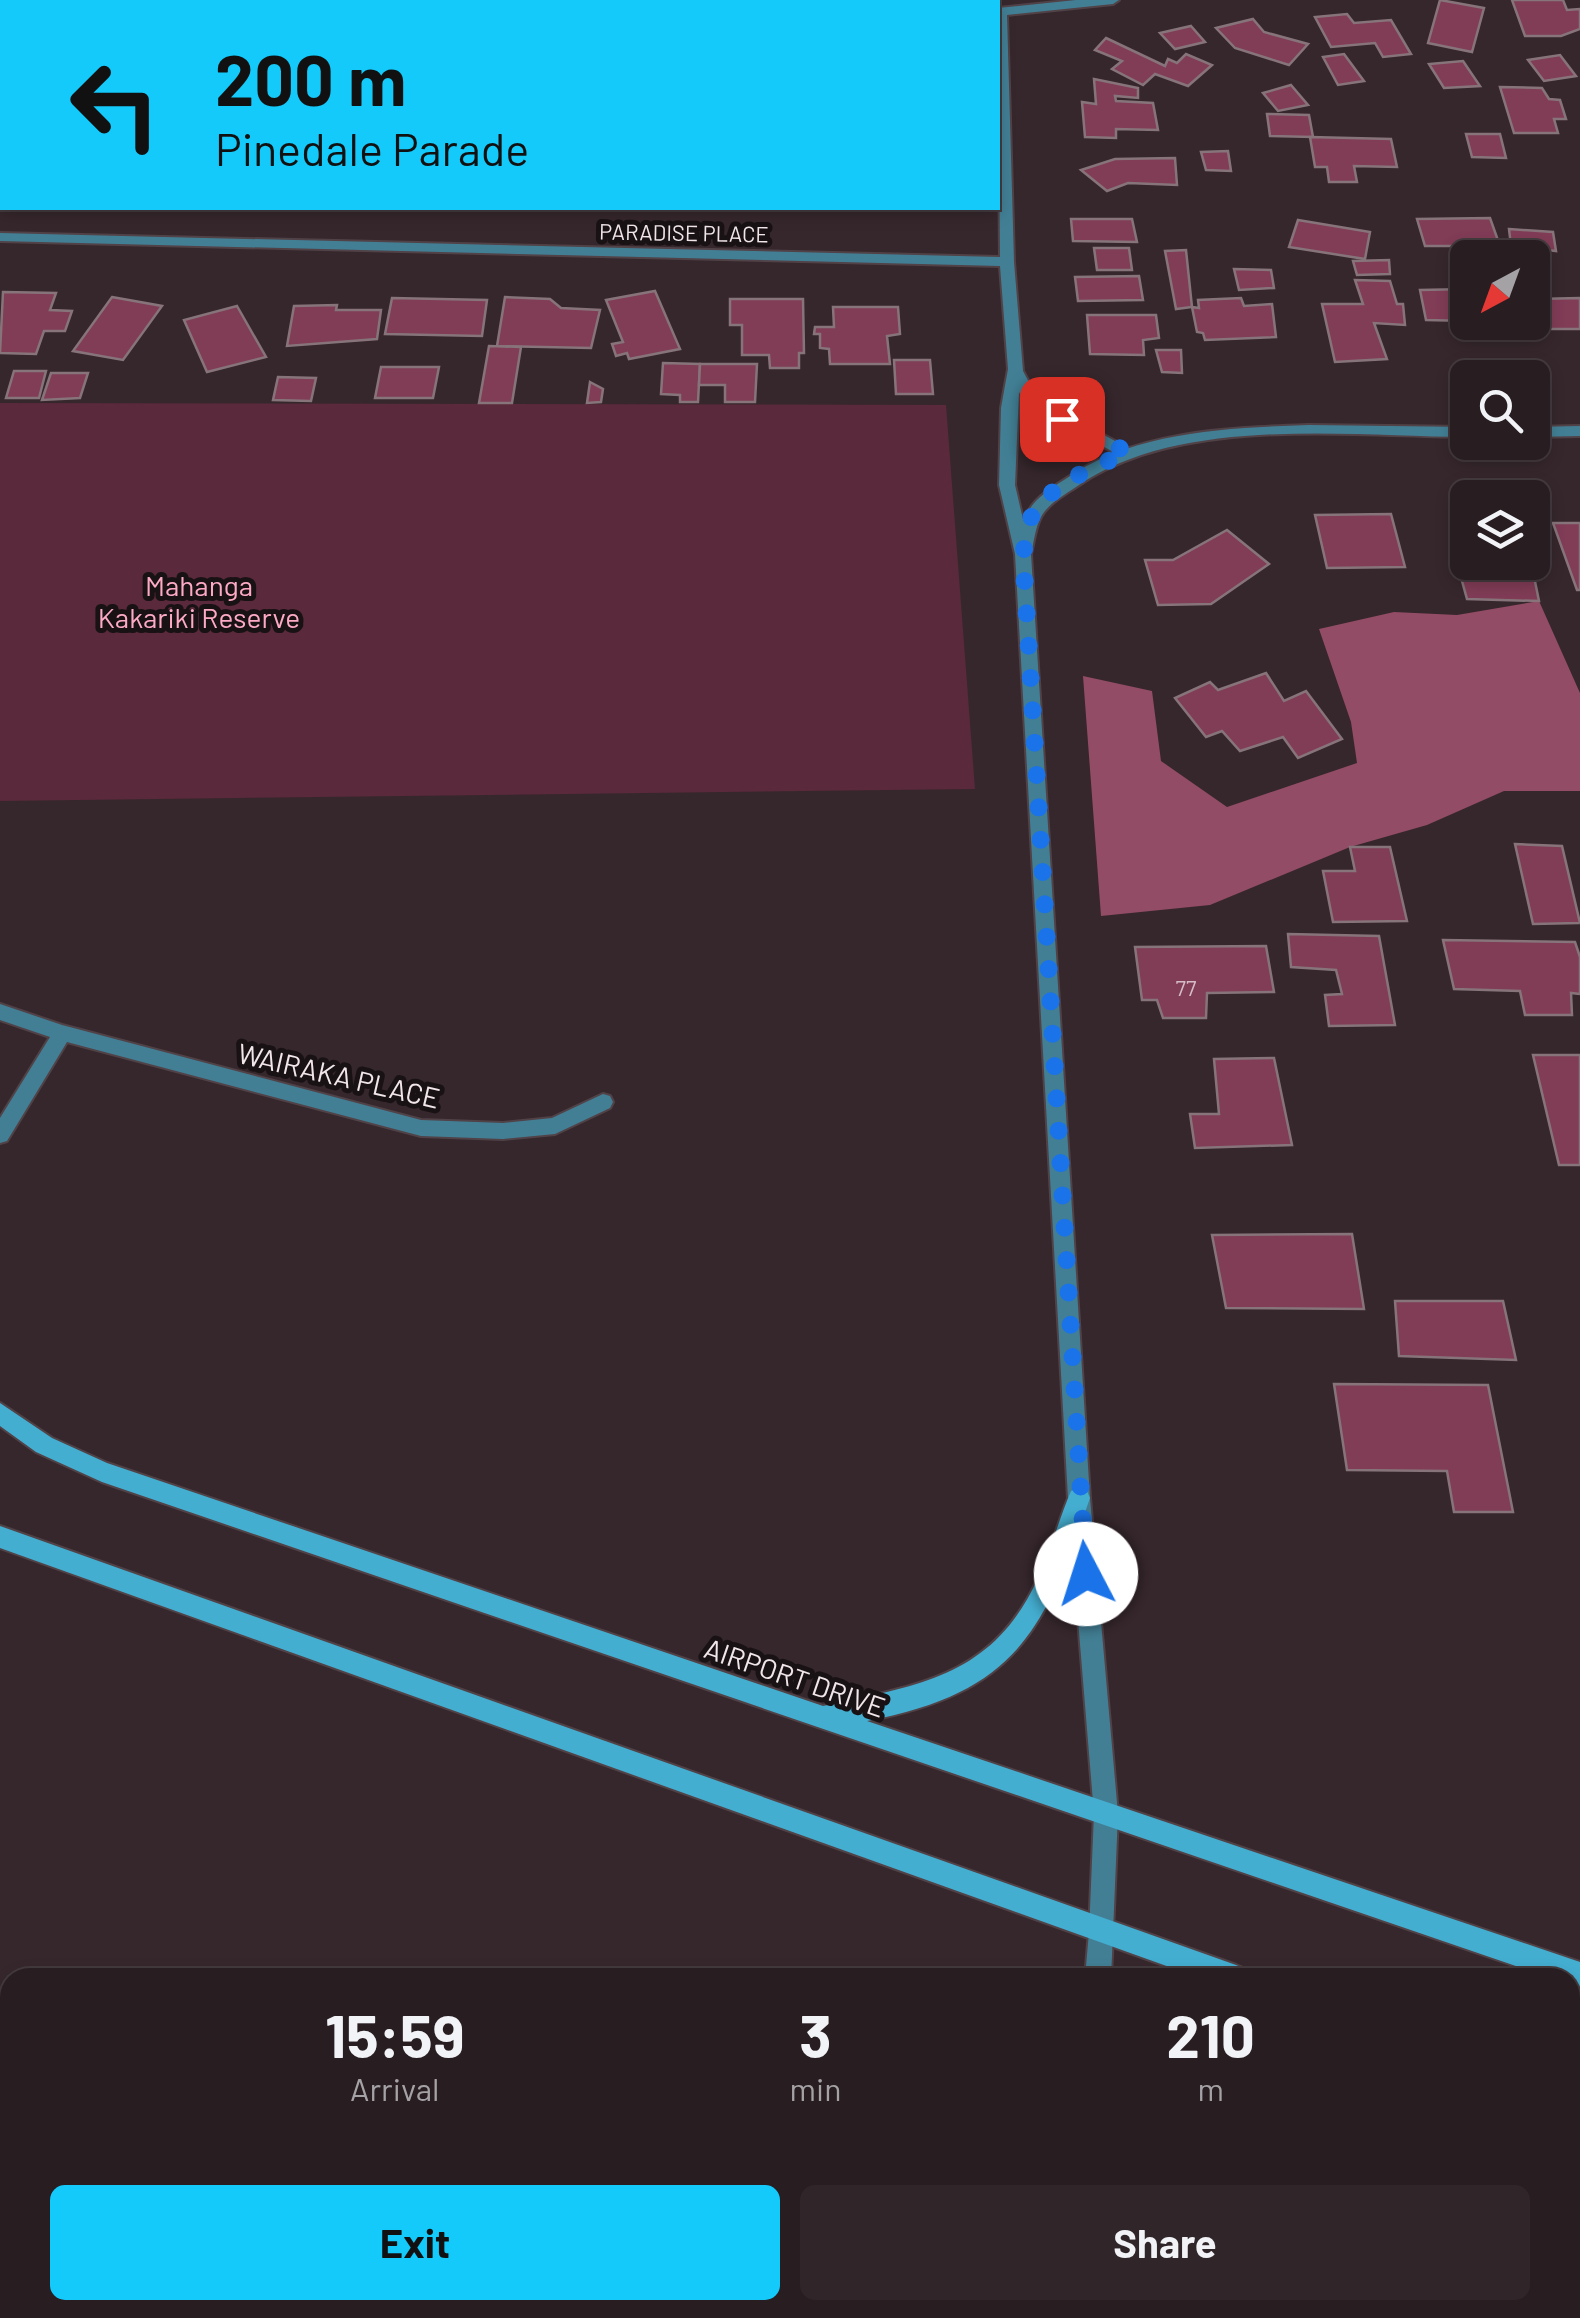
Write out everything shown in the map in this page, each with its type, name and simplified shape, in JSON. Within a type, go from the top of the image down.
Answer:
[{"type":"main road","name":"AIRPORT DRIVE","points":[[0,1413],[44,1445],[102,1472],[1557,1968]]},
{"type":"main road","points":[[822,1718],[903,1702],[976,1673],[1019,1633],[1055,1564],[1079,1498]]},
{"type":"main road","points":[[0,1537],[1207,1968]]},
{"type":"street","points":[[1000,12],[1113,0]]},
{"type":"street","points":[[1000,43],[1007,262],[1016,370],[1009,408],[1007,484],[1023,554],[1079,1498],[1106,1814],[1099,1968]]},
{"type":"street","name":"PARADISE PLACE","points":[[0,237],[1007,262]]},
{"type":"street","points":[[1016,370],[1032,402],[1129,453]]},
{"type":"street","points":[[1023,554],[1033,514],[1062,486],[1090,467],[1129,453],[1180,440],[1239,433],[1450,432]]},
{"type":"street","points":[[1550,432],[1580,432]]},
{"type":"street","name":"WAIRAKA PLACE","points":[[0,1012],[62,1033],[420,1128],[504,1130],[555,1126],[603,1102]]},
{"type":"street","points":[[0,1136],[62,1033]]},
{"type":"green space","name":"Mahanga Kakariki Reserve","points":[[0,403],[946,405],[975,789],[0,801]]},
{"type":"shaded area","points":[[1539,601],[1580,693],[1580,791],[1504,791],[1427,825],[1350,847],[1210,905],[1101,916],[1083,676],[1152,691],[1161,761],[1227,807],[1357,763],[1351,722],[1319,629],[1394,612],[1457,615]]},
{"type":"building","points":[[1440,0],[1484,8],[1472,52],[1428,43]]},
{"type":"building","points":[[1512,0],[1563,0],[1567,10],[1580,9],[1580,29],[1561,36],[1525,36]]},
{"type":"building","points":[[1347,14],[1354,23],[1391,20],[1411,54],[1383,57],[1375,43],[1331,47],[1315,17]]},
{"type":"building","points":[[1253,19],[1264,32],[1308,44],[1289,65],[1235,48],[1216,28]]},
{"type":"building","points":[[1191,26],[1205,42],[1175,49],[1160,33]]},
{"type":"building","points":[[1106,38],[1165,66],[1168,59],[1177,63],[1186,54],[1212,65],[1188,86],[1155,74],[1143,85],[1112,69],[1122,61],[1095,50]]},
{"type":"building","points":[[1344,54],[1364,81],[1338,85],[1323,57]]},
{"type":"building","points":[[1560,55],[1576,76],[1544,81],[1528,60]]},
{"type":"building","points":[[1463,61],[1480,86],[1444,88],[1429,64]]},
{"type":"building","points":[[1094,79],[1138,88],[1138,98],[1115,96],[1116,101],[1153,103],[1158,130],[1116,129],[1116,138],[1085,137],[1082,102],[1096,104]]},
{"type":"building","points":[[1291,85],[1308,105],[1278,111],[1263,93]]},
{"type":"building","points":[[1500,87],[1542,88],[1549,99],[1560,100],[1566,119],[1554,119],[1558,133],[1514,133]]},
{"type":"building","points":[[1267,114],[1309,115],[1313,137],[1270,136]]},
{"type":"building","points":[[1466,134],[1500,134],[1506,158],[1472,157]]},
{"type":"building","points":[[1310,137],[1391,139],[1397,167],[1354,166],[1357,182],[1329,182],[1327,167],[1315,167]]},
{"type":"building","points":[[1228,151],[1231,171],[1206,170],[1201,152]]},
{"type":"building","points":[[1175,158],[1177,185],[1128,183],[1107,191],[1081,170],[1115,159]]},
{"type":"building","points":[[1490,218],[1498,240],[1450,240],[1450,246],[1425,246],[1417,219]]},
{"type":"building","points":[[1071,219],[1132,219],[1137,242],[1073,241]]},
{"type":"building","points":[[1298,220],[1370,232],[1365,259],[1289,247]]},
{"type":"building","points":[[1509,229],[1553,232],[1556,251],[1550,250],[1550,240],[1510,240]]},
{"type":"building","points":[[1094,248],[1129,248],[1132,270],[1097,270]]},
{"type":"building","points":[[1186,250],[1192,307],[1176,309],[1165,251]]},
{"type":"building","points":[[1389,260],[1390,274],[1357,275],[1353,261]]},
{"type":"building","points":[[1234,269],[1271,270],[1274,288],[1239,290]]},
{"type":"building","points":[[1139,276],[1143,300],[1078,301],[1075,277]]},
{"type":"building","points":[[1355,280],[1390,281],[1397,304],[1403,304],[1405,325],[1374,323],[1387,359],[1335,362],[1322,304],[1363,304]]},
{"type":"building","points":[[1450,289],[1450,321],[1426,320],[1420,290]]},
{"type":"building","points":[[655,291],[680,349],[629,359],[627,353],[616,356],[612,344],[623,342],[606,300]]},
{"type":"building","points":[[3,292],[56,293],[50,310],[72,311],[65,331],[44,331],[36,354],[0,353]]},
{"type":"building","points":[[112,297],[162,306],[123,360],[73,351]]},
{"type":"building","points":[[505,297],[550,299],[561,308],[600,310],[591,348],[497,346]]},
{"type":"building","points":[[392,298],[487,300],[482,336],[385,334]]},
{"type":"building","points":[[1241,298],[1244,306],[1272,304],[1276,337],[1205,340],[1203,333],[1197,332],[1192,307],[1199,308],[1198,300]]},
{"type":"building","points":[[1580,298],[1580,329],[1550,329],[1550,299]]},
{"type":"building","points":[[730,299],[803,299],[804,353],[799,353],[799,368],[770,368],[769,355],[742,355],[742,325],[730,325]]},
{"type":"building","points":[[337,305],[336,310],[381,310],[377,339],[287,346],[294,306]]},
{"type":"building","points":[[237,306],[266,357],[207,372],[184,320]]},
{"type":"building","points":[[833,307],[898,307],[900,334],[887,336],[890,364],[830,364],[829,349],[820,348],[820,334],[814,334],[815,327],[834,327]]},
{"type":"building","points":[[1087,315],[1156,315],[1159,338],[1143,340],[1144,355],[1090,354]]},
{"type":"building","points":[[489,346],[521,347],[512,403],[479,403]]},
{"type":"building","points":[[1156,350],[1181,350],[1182,373],[1162,372]]},
{"type":"building","points":[[894,360],[930,360],[933,394],[896,394]]},
{"type":"building","points":[[663,363],[700,364],[698,402],[680,402],[680,395],[661,394]]},
{"type":"building","points":[[700,364],[757,364],[755,402],[725,402],[725,385],[699,385]]},
{"type":"building","points":[[381,367],[439,367],[433,398],[375,398]]},
{"type":"building","points":[[14,371],[46,371],[39,398],[6,398]]},
{"type":"building","points":[[51,373],[88,373],[80,398],[42,400]]},
{"type":"building","points":[[278,377],[316,378],[311,401],[273,400]]},
{"type":"building","points":[[590,382],[603,389],[601,402],[587,403]]},
{"type":"building","points":[[1391,514],[1405,567],[1327,568],[1315,515]]},
{"type":"building","points":[[1553,523],[1580,523],[1580,590],[1577,590]]},
{"type":"building","points":[[1227,530],[1269,564],[1211,604],[1158,605],[1145,560],[1173,560]]},
{"type":"building","points":[[1462,580],[1535,580],[1539,601],[1467,599]]},
{"type":"building","points":[[1266,673],[1284,701],[1306,691],[1342,739],[1298,758],[1283,737],[1240,751],[1222,731],[1206,737],[1175,698],[1210,682],[1218,690]]},
{"type":"building","points":[[1515,844],[1562,846],[1580,923],[1533,924]]},
{"type":"building","points":[[1350,847],[1390,847],[1407,921],[1333,922],[1323,871],[1355,871]]},
{"type":"building","points":[[1288,934],[1379,936],[1395,1025],[1329,1026],[1325,995],[1342,994],[1336,970],[1291,967]]},
{"type":"building","points":[[1443,940],[1575,942],[1580,957],[1580,994],[1571,993],[1572,1015],[1525,1015],[1520,991],[1454,989]]},
{"type":"building","points":[[1266,946],[1274,992],[1207,993],[1206,1018],[1163,1018],[1157,1000],[1142,1000],[1135,947]]},
{"type":"building","points":[[1533,1055],[1580,1055],[1580,1165],[1559,1165]]},
{"type":"building","points":[[1274,1058],[1292,1145],[1195,1148],[1190,1114],[1219,1114],[1214,1059]]},
{"type":"building","points":[[1352,1234],[1364,1309],[1226,1308],[1212,1235]]},
{"type":"building","points":[[1395,1301],[1503,1301],[1516,1360],[1399,1356]]},
{"type":"building","points":[[1334,1384],[1488,1385],[1513,1512],[1454,1512],[1447,1471],[1347,1470]]},
{"type":"route","points":[[1062,419],[1129,453],[1090,467],[1062,486],[1033,514],[1023,554],[1062,1235],[1086,1574]]}]
